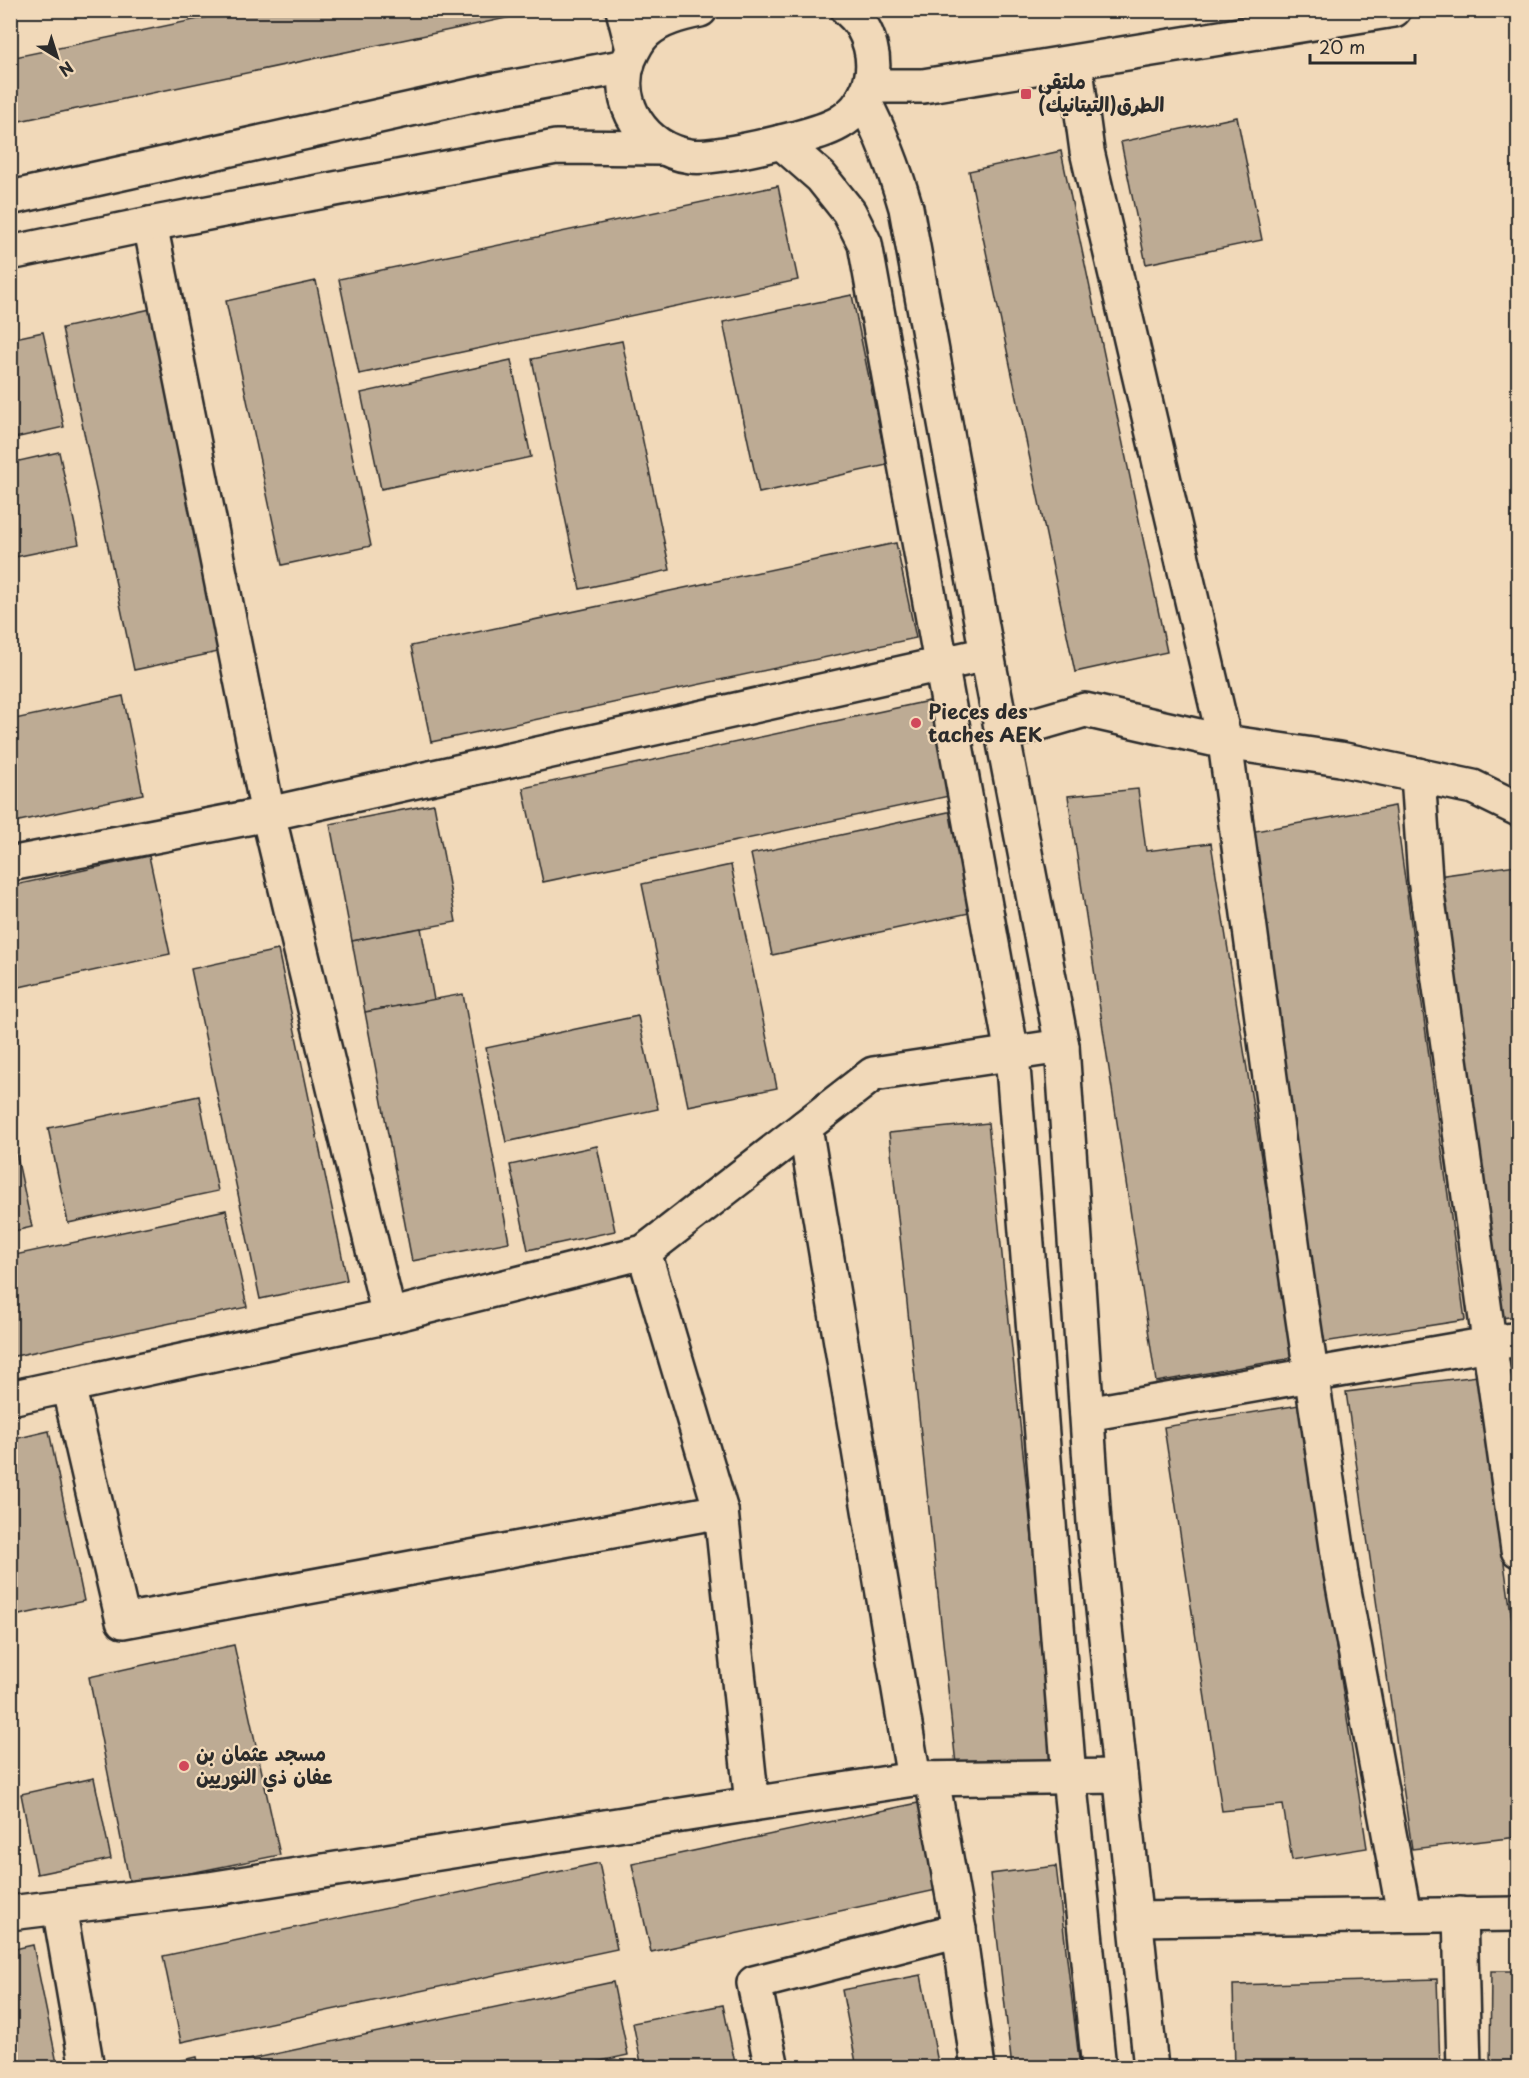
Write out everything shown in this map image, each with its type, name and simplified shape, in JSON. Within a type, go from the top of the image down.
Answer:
[{"type":"street","points":[[623,10],[630,57],[625,89],[630,112],[644,133],[662,148]]},
{"type":"street","points":[[10,253],[556,147],[662,148],[676,153],[702,157],[781,142],[829,129],[855,111],[867,92],[873,64],[869,38],[855,16],[848,10]]},
{"type":"street","points":[[867,92],[923,86],[1394,10]]},
{"type":"street","points":[[10,198],[492,91],[630,57],[644,33],[675,16],[696,11]]},
{"type":"street","points":[[1075,62],[1087,151],[1225,742],[1311,1375],[1341,1574],[1404,1914]]},
{"type":"street","points":[[867,92],[906,208],[987,654],[1062,1046],[1094,1523],[1151,2067]]},
{"type":"street","points":[[781,142],[820,177],[849,212],[865,244],[1012,1054],[1070,1777],[1099,2067]]},
{"type":"street","points":[[150,224],[268,814],[389,1316]]},
{"type":"street","points":[[10,864],[268,814],[987,654]]},
{"type":"street","points":[[1002,734],[1085,710],[1225,742],[1340,759],[1473,787],[1518,808]]},
{"type":"street","points":[[1418,775],[1425,879],[1504,1342],[1518,1550]]},
{"type":"street","points":[[10,1398],[389,1316],[644,1251],[873,1074],[1062,1046]]},
{"type":"street","points":[[805,1127],[923,1779],[959,1929],[978,2067]]},
{"type":"street","points":[[644,1251],[721,1511],[752,1804]]},
{"type":"street","points":[[1087,1414],[1504,1342]]},
{"type":"street","points":[[69,1385],[123,1621],[721,1511]]},
{"type":"street","points":[[10,1913],[209,1889],[923,1779],[1120,1776]]},
{"type":"street","points":[[59,1907],[87,2067]]},
{"type":"street","points":[[1460,1914],[1464,2067]]},
{"type":"street","points":[[1135,1919],[1518,1914]]},
{"type":"street","points":[[772,2067],[754,1983],[959,1929]]},
{"type":"building","points":[[242,10],[535,10],[535,12],[10,123],[10,58]]},
{"type":"building","points":[[1237,117],[1262,240],[1146,264],[1121,142]]},
{"type":"building","points":[[1061,151],[1167,652],[1075,672],[969,171]]},
{"type":"building","points":[[778,186],[798,280],[359,374],[339,279]]},
{"type":"building","points":[[316,281],[371,546],[282,565],[226,301]]},
{"type":"building","points":[[852,295],[887,465],[759,493],[723,322]]},
{"type":"building","points":[[151,309],[223,651],[134,670],[62,328]]},
{"type":"building","points":[[43,332],[64,427],[10,439],[10,339]]},
{"type":"building","points":[[622,341],[670,570],[580,589],[532,359]]},
{"type":"building","points":[[511,360],[531,457],[381,489],[361,393]]},
{"type":"building","points":[[59,452],[79,544],[10,558],[10,463]]},
{"type":"building","points":[[896,543],[916,638],[431,742],[411,646]]},
{"type":"building","points":[[123,696],[143,794],[10,823],[10,720]]},
{"type":"building","points":[[929,701],[949,796],[543,882],[523,788]]},
{"type":"building","points":[[1138,789],[1146,851],[1211,843],[1293,1358],[1156,1382],[1068,796]]},
{"type":"building","points":[[434,804],[456,922],[352,941],[330,824]]},
{"type":"building","points":[[1395,806],[1465,1320],[1324,1342],[1250,832]]},
{"type":"building","points":[[953,811],[974,912],[772,955],[751,854]]},
{"type":"building","points":[[149,856],[170,954],[10,989],[10,886]]},
{"type":"building","points":[[731,865],[777,1088],[688,1106],[642,884]]},
{"type":"building","points":[[1516,865],[1518,882],[1518,1316],[1501,1318],[1438,876]]},
{"type":"building","points":[[421,928],[434,1000],[365,1012],[352,941]]},
{"type":"building","points":[[278,950],[347,1280],[260,1299],[191,969]]},
{"type":"building","points":[[463,994],[509,1242],[412,1261],[365,1012]]},
{"type":"building","points":[[638,1016],[658,1109],[506,1142],[486,1048]]},
{"type":"building","points":[[199,1096],[218,1191],[68,1223],[48,1128]]},
{"type":"building","points":[[988,1123],[1056,1763],[957,1774],[889,1133]]},
{"type":"building","points":[[10,1124],[32,1227],[10,1232]]},
{"type":"building","points":[[597,1146],[615,1231],[528,1250],[510,1165]]},
{"type":"building","points":[[226,1210],[247,1307],[10,1357],[10,1256]]},
{"type":"building","points":[[1518,1373],[1518,1446],[1509,1375]]},
{"type":"building","points":[[1478,1376],[1518,1664],[1518,1837],[1412,1849],[1346,1392]]},
{"type":"building","points":[[1299,1405],[1367,1848],[1292,1860],[1283,1805],[1222,1811],[1164,1427]]},
{"type":"building","points":[[49,1431],[84,1601],[10,1617],[10,1440]]},
{"type":"building","name":"مسجد عثمان بن عفان ذي النوريين","points":[[234,1645],[280,1855],[130,1885],[89,1677]]},
{"type":"building","points":[[94,1778],[111,1859],[37,1874],[21,1794]]},
{"type":"building","points":[[923,1802],[941,1889],[651,1952],[632,1864]]},
{"type":"building","points":[[599,1863],[617,1949],[181,2042],[163,1956]]},
{"type":"building","points":[[1056,1866],[1080,2068],[1012,2068],[990,1874]]},
{"type":"building","points":[[33,1945],[58,2068],[10,2068],[10,1950]]},
{"type":"building","points":[[1491,1971],[1518,1971],[1518,2068],[1490,2068]]},
{"type":"building","points":[[921,1975],[939,2068],[857,2068],[842,1990]]},
{"type":"building","points":[[1437,1979],[1440,2068],[1235,2068],[1233,1985]]},
{"type":"building","points":[[613,1982],[628,2055],[569,2068],[243,2068],[242,2061]]},
{"type":"building","points":[[723,2005],[736,2068],[642,2068],[633,2023]]},
{"type":"building","points":[[197,2057],[199,2068],[148,2068]]},
{"type":"place","name":"ملتقى الطرق(التيتانيك)","points":[[1026,94]]},
{"type":"place","name":"Pieces des taches AEK","points":[[916,723]]},
{"type":"place","name":"مسجد عثمان بن عفان ذي النوريين","points":[[184,1766]]}]
